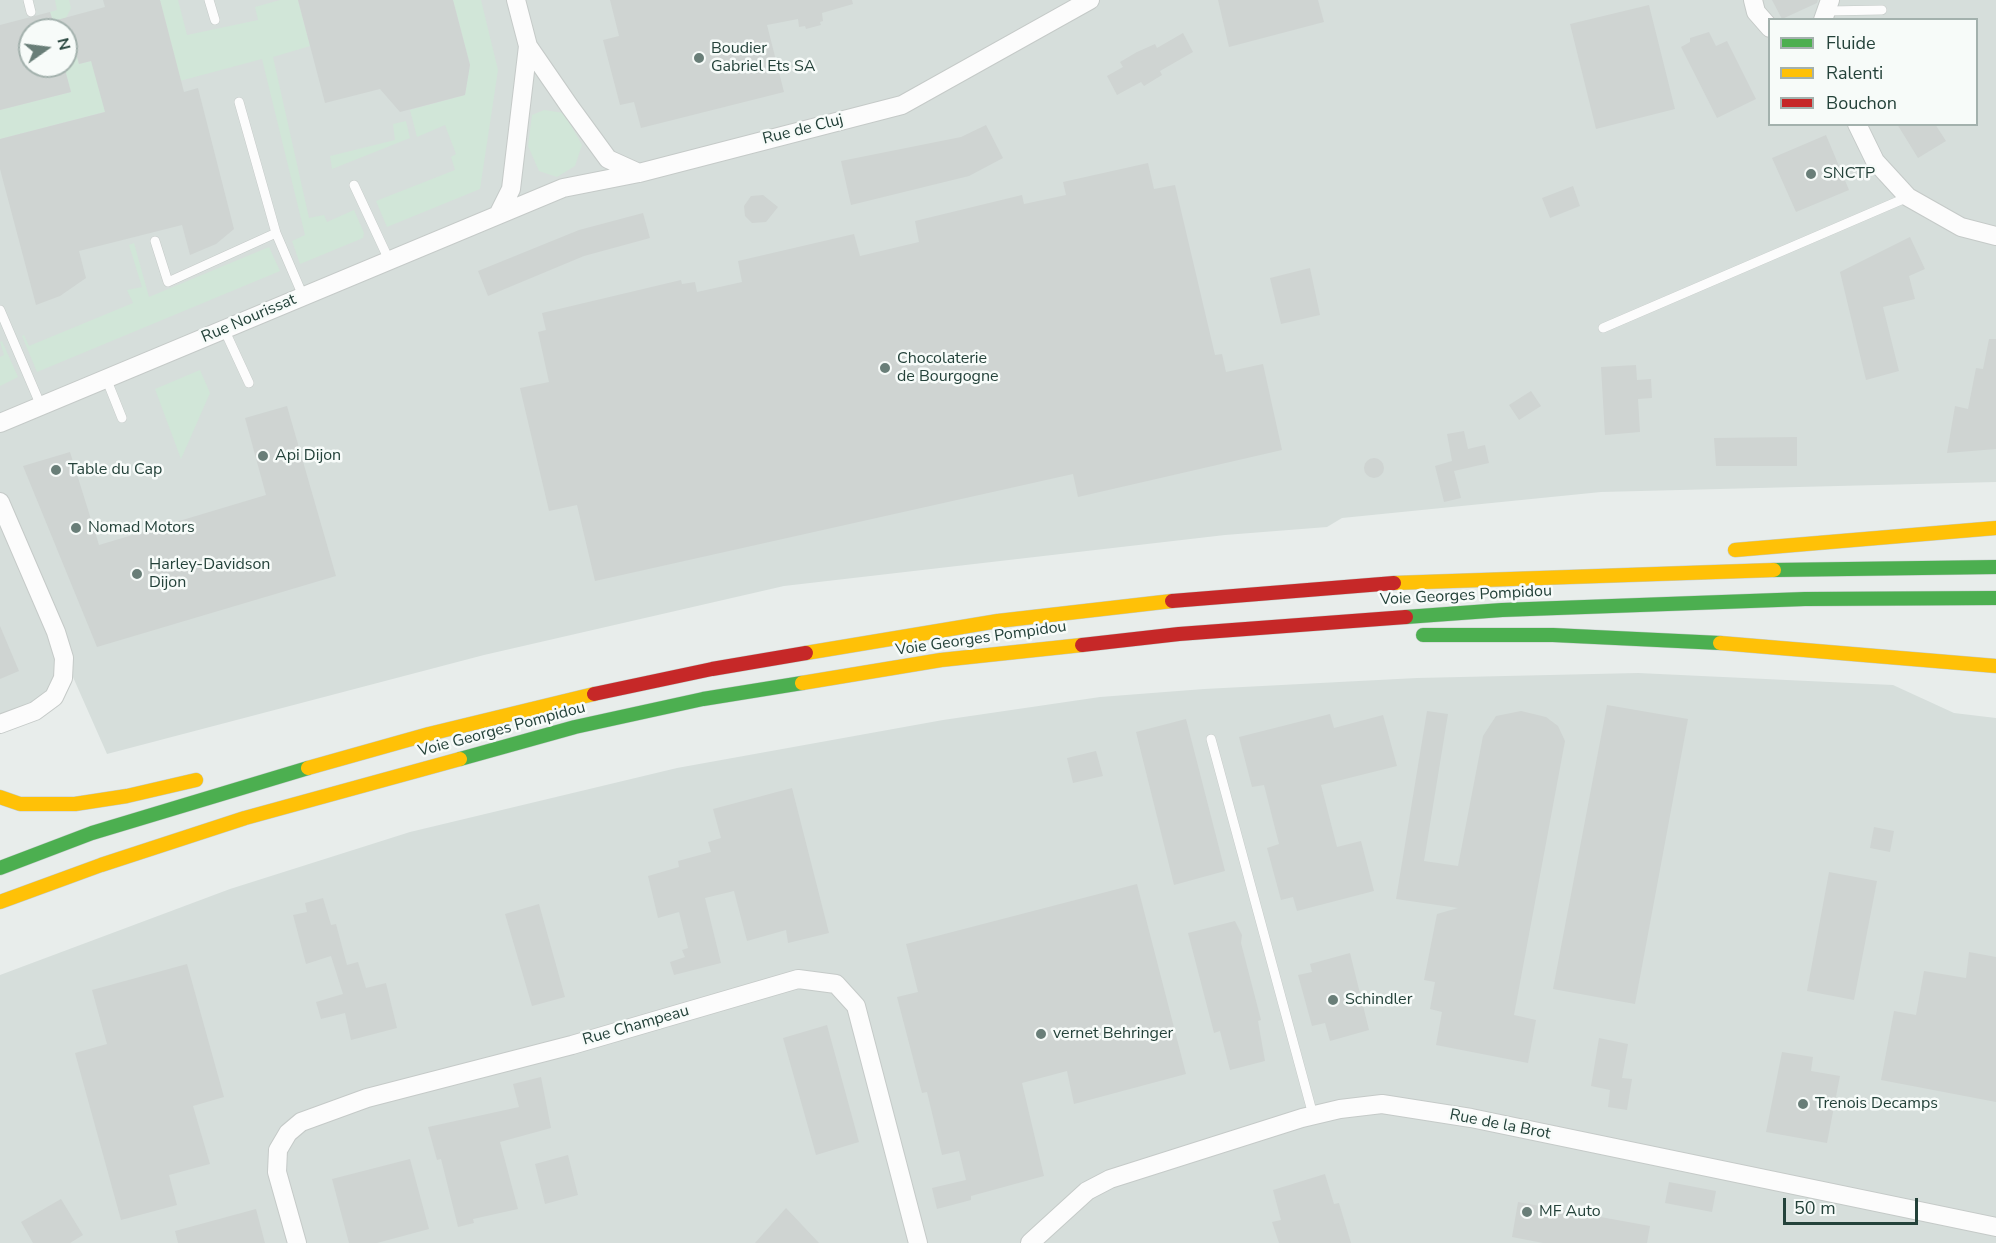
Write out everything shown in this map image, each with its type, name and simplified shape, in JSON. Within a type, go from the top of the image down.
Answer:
[{"type":"highway","points":[[1725,551],[1996,528]]},
{"type":"highway","points":[[1425,581],[1548,563]]},
{"type":"highway","name":"Voie Georges Pompidou","points":[[0,868],[92,833],[429,734],[593,694],[712,669],[998,621],[1120,605],[1425,581],[1704,571],[1996,567]]},
{"type":"highway","name":"Voie Georges Pompidou","points":[[0,902],[101,865],[244,818],[575,728],[703,699],[941,660],[1059,645],[1179,634],[1502,610],[1805,599],[1996,598]]},
{"type":"highway","points":[[1179,634],[1238,641],[1324,638]]},
{"type":"highway","points":[[1404,636],[1553,635],[1690,640],[1996,666]]},
{"type":"highway","points":[[276,763],[429,734]]},
{"type":"highway","points":[[0,797],[20,804],[75,804],[127,796],[206,777]]},
{"type":"street","points":[[516,0],[528,46],[608,159],[639,172]]},
{"type":"street","name":"Rue de Cluj","points":[[498,215],[563,188],[639,172],[903,105],[1090,0]]},
{"type":"street","points":[[1753,0],[1756,12],[1768,26]]},
{"type":"street","points":[[498,215],[510,189],[528,46]]},
{"type":"street","points":[[1858,126],[1875,161],[1908,197],[1961,227],[1996,236]]},
{"type":"street","name":"Rue Nourissat","points":[[0,423],[498,215]]},
{"type":"street","points":[[0,502],[56,632],[64,658],[63,678],[54,697],[0,735]]},
{"type":"street","points":[[0,724],[26,715]]},
{"type":"street","name":"Rue Champeau","points":[[297,1243],[277,1172],[278,1150],[288,1133],[301,1122],[367,1098],[561,1048],[798,980],[836,984],[856,1006],[918,1243]]},
{"type":"street","name":"Rue de la Brot","points":[[1030,1243],[1088,1191],[1110,1179],[1313,1115],[1360,1105],[1382,1104],[1471,1118],[1996,1227]]},
{"type":"lane","points":[[28,0],[31,12]]},
{"type":"lane","points":[[209,0],[215,20]]},
{"type":"lane","points":[[1827,10],[1882,10]]},
{"type":"lane","points":[[239,102],[276,233],[303,296]]},
{"type":"lane","points":[[354,185],[389,260]]},
{"type":"lane","points":[[1603,328],[1908,197]]},
{"type":"lane","points":[[155,240],[168,282],[276,233]]},
{"type":"lane","points":[[0,310],[41,406]]},
{"type":"lane","points":[[224,329],[249,383]]},
{"type":"lane","points":[[106,378],[122,418]]},
{"type":"lane","points":[[1211,739],[1313,1115]]},
{"type":"shaded area","points":[[0,0],[1996,0],[1996,482],[1601,492],[1342,518],[1327,527],[1225,535],[784,586],[484,655],[107,754],[65,659],[47,705],[0,723]]},
{"type":"shaded area","points":[[1638,673],[1893,685],[1954,713],[1996,718],[1996,1243],[0,1243],[0,975],[230,889],[410,832],[677,768],[943,720],[1100,697],[1204,689],[1417,678]]},
{"type":"green space","points":[[55,0],[69,0],[71,8],[66,18],[52,18],[50,12],[57,10]]},
{"type":"green space","points":[[160,0],[178,0],[187,35],[258,20],[255,7],[280,0],[298,0],[310,46],[273,57],[309,218],[324,215],[327,222],[354,210],[364,233],[363,238],[300,264],[292,241],[305,235],[262,59],[146,90],[147,101],[0,139],[0,110],[71,92],[67,78],[78,78],[78,60],[79,64],[91,61],[142,75],[177,66]]},
{"type":"green space","points":[[453,0],[481,0],[498,70],[480,189],[387,227],[376,201],[455,170],[451,157],[456,154],[445,125],[417,137],[410,110],[465,95],[470,65]]},
{"type":"green space","points":[[544,110],[564,113],[582,145],[575,166],[557,177],[539,171],[528,146],[532,115]]},
{"type":"green space","points":[[406,121],[410,138],[332,169],[330,156],[395,140],[393,124]]},
{"type":"green space","points":[[134,243],[149,297],[269,247],[280,271],[37,372],[22,336],[24,335],[29,346],[133,303],[127,290],[142,287],[129,245]]},
{"type":"green space","points":[[2,341],[18,377],[0,386],[0,357],[4,355],[0,342]]},
{"type":"green space","points":[[200,370],[210,393],[181,459],[155,389]]},
{"type":"building","points":[[103,0],[160,0],[184,92],[198,88],[234,229],[216,244],[190,255],[182,225],[79,251],[86,278],[60,296],[36,305],[0,169],[0,139],[105,112],[91,61],[79,64],[78,18],[64,18],[105,7]]},
{"type":"building","points":[[298,0],[453,0],[470,65],[465,95],[400,112],[380,89],[325,103]]},
{"type":"building","name":"Boudier Gabriel Ets SA","points":[[610,0],[852,0],[853,4],[822,13],[821,25],[806,29],[805,26],[799,27],[798,19],[767,25],[784,92],[641,128],[634,102],[620,105],[603,40],[619,36]]},
{"type":"building","points":[[1218,0],[1318,0],[1324,22],[1229,47]]},
{"type":"building","points":[[1772,0],[1818,0],[1817,3],[1781,18]]},
{"type":"building","points":[[1649,5],[1675,109],[1596,129],[1570,24]]},
{"type":"building","points":[[50,12],[52,18],[27,18]]},
{"type":"building","points":[[18,20],[18,78],[67,78],[71,92],[0,110],[0,25]]},
{"type":"building","points":[[1709,32],[1716,46],[1727,41],[1756,99],[1717,118],[1681,47],[1690,42],[1690,38]]},
{"type":"building","points":[[1183,33],[1193,52],[1160,71],[1162,75],[1144,86],[1141,82],[1117,95],[1107,76],[1123,67],[1120,62],[1155,44],[1157,48]]},
{"type":"building","points":[[986,125],[1003,158],[969,176],[851,205],[841,161],[961,137]]},
{"type":"building","points":[[1898,126],[1936,126],[1946,141],[1918,158]]},
{"type":"building","name":"SNCTP","points":[[1826,135],[1849,190],[1796,212],[1772,158]]},
{"type":"building","name":"Chocolaterie de Bourgogne","points":[[1148,163],[1154,189],[1175,185],[1215,355],[1222,354],[1226,372],[1263,364],[1282,450],[1078,497],[1073,474],[595,581],[577,505],[549,511],[520,388],[549,382],[538,332],[546,330],[542,313],[681,280],[682,284],[695,282],[697,292],[742,282],[738,261],[854,234],[860,256],[919,242],[915,221],[1022,195],[1024,204],[1066,195],[1063,182]]},
{"type":"building","points":[[1573,186],[1580,206],[1550,218],[1542,198]]},
{"type":"building","points":[[763,195],[778,207],[766,222],[752,223],[745,216],[744,206],[751,196]]},
{"type":"building","points":[[643,213],[650,238],[584,256],[488,296],[478,271],[579,230]]},
{"type":"building","points":[[1910,237],[1925,269],[1909,276],[1915,299],[1883,307],[1899,371],[1866,380],[1840,272]]},
{"type":"building","points":[[1310,268],[1320,315],[1281,324],[1270,278]]},
{"type":"building","points":[[1989,339],[1996,339],[1996,449],[1947,453],[1955,406],[1968,409],[1976,368],[1983,369]]},
{"type":"building","points":[[1636,365],[1637,380],[1651,379],[1652,398],[1638,399],[1640,432],[1605,435],[1601,367]]},
{"type":"building","points":[[1531,391],[1541,406],[1519,420],[1509,405]]},
{"type":"building","points":[[287,406],[336,576],[97,647],[23,466],[70,452],[99,545],[266,495],[245,418]]},
{"type":"building","points":[[1464,431],[1468,449],[1485,445],[1489,463],[1454,471],[1461,498],[1444,502],[1435,466],[1452,461],[1447,434]]},
{"type":"building","points":[[1797,437],[1797,466],[1716,466],[1714,438]]},
{"type":"building","points":[[1374,458],[1381,461],[1384,468],[1381,475],[1374,478],[1367,475],[1364,468],[1367,461]]},
{"type":"building","points":[[0,626],[19,671],[0,679]]},
{"type":"building","points":[[1607,705],[1688,719],[1635,1004],[1553,989]]},
{"type":"building","points":[[1427,711],[1448,714],[1424,861],[1458,866],[1483,736],[1496,716],[1521,711],[1546,717],[1558,726],[1565,741],[1514,1015],[1536,1020],[1528,1063],[1436,1045],[1442,1012],[1430,1009],[1435,982],[1424,980],[1437,914],[1458,908],[1396,899]]},
{"type":"building","points":[[1330,714],[1334,728],[1383,715],[1397,766],[1321,785],[1337,847],[1361,841],[1374,891],[1297,911],[1293,897],[1281,900],[1267,848],[1279,844],[1264,785],[1252,787],[1239,737]]},
{"type":"building","points":[[1186,719],[1225,871],[1174,885],[1136,732]]},
{"type":"building","points":[[1096,751],[1103,776],[1073,783],[1067,758]]},
{"type":"building","points":[[792,788],[829,933],[788,943],[786,930],[747,941],[734,891],[705,898],[721,963],[674,975],[670,962],[685,957],[682,950],[688,948],[679,912],[658,918],[648,876],[679,867],[678,861],[711,852],[708,842],[721,838],[713,809]]},
{"type":"building","points":[[1874,827],[1894,831],[1890,852],[1870,848]]},
{"type":"building","points":[[1829,872],[1877,881],[1854,1000],[1807,991]]},
{"type":"building","name":"vernet Behringer","points":[[1137,884],[1186,1074],[1074,1104],[1067,1071],[1022,1083],[1044,1176],[971,1196],[971,1200],[937,1209],[932,1188],[966,1180],[959,1151],[942,1155],[927,1092],[922,1093],[897,997],[918,992],[906,944]]},
{"type":"building","points":[[323,898],[331,925],[336,924],[347,965],[358,962],[366,988],[386,983],[397,1028],[351,1040],[345,1013],[321,1019],[316,1002],[343,994],[331,956],[306,964],[293,915],[307,912],[305,903]]},
{"type":"building","points":[[539,904],[565,997],[532,1006],[505,914]]},
{"type":"building","points":[[1235,921],[1242,935],[1241,943],[1261,1020],[1258,1021],[1265,1061],[1230,1070],[1220,1031],[1214,1033],[1188,933]]},
{"type":"building","points":[[1969,952],[1996,957],[1996,1102],[1881,1080],[1894,1011],[1916,1015],[1924,971],[1966,978]]},
{"type":"building","name":"Schindler","points":[[1350,953],[1369,1030],[1330,1041],[1325,1023],[1312,1026],[1298,975],[1312,972],[1310,964]]},
{"type":"building","points":[[187,964],[224,1097],[193,1106],[210,1164],[169,1175],[177,1205],[121,1220],[75,1053],[107,1044],[92,990]]},
{"type":"building","points":[[827,1025],[859,1142],[816,1155],[783,1038]]},
{"type":"building","points":[[1599,1038],[1628,1044],[1622,1078],[1632,1079],[1627,1110],[1608,1107],[1610,1090],[1591,1086]]},
{"type":"building","name":"Trenois Decamps","points":[[1782,1052],[1813,1057],[1811,1071],[1840,1076],[1827,1143],[1766,1132]]},
{"type":"building","points":[[541,1077],[551,1128],[500,1142],[518,1209],[473,1219],[474,1223],[458,1227],[441,1159],[437,1160],[428,1127],[519,1107],[513,1084]]},
{"type":"building","points":[[568,1155],[578,1195],[545,1204],[535,1164]]},
{"type":"building","points":[[410,1159],[429,1229],[377,1243],[349,1243],[332,1179]]},
{"type":"building","points":[[1325,1174],[1334,1204],[1339,1203],[1351,1243],[1279,1243],[1272,1222],[1281,1220],[1273,1190]]},
{"type":"building","points":[[1669,1182],[1716,1191],[1712,1212],[1665,1203]]},
{"type":"building","points":[[61,1199],[83,1235],[70,1243],[33,1243],[21,1222]]},
{"type":"building","points":[[1518,1202],[1650,1226],[1647,1243],[1543,1243],[1512,1237]]},
{"type":"building","points":[[786,1208],[819,1243],[755,1243]]},
{"type":"building","points":[[256,1209],[265,1243],[178,1243],[175,1231]]},
{"type":"traffic: fast","points":[[1774,570],[1996,567]]},
{"type":"traffic: fast","points":[[1406,617],[1502,610],[1805,599],[1996,598]]},
{"type":"traffic: fast","points":[[1423,635],[1553,635],[1720,643]]},
{"type":"traffic: fast","points":[[460,759],[575,727],[703,699],[802,683]]},
{"type":"traffic: fast","points":[[0,868],[92,833],[308,768]]},
{"type":"traffic: slow","points":[[1735,550],[1996,528]]},
{"type":"traffic: slow","points":[[1394,583],[1774,570]]},
{"type":"traffic: slow","points":[[806,653],[998,621],[1172,601]]},
{"type":"traffic: slow","points":[[1720,643],[1996,666]]},
{"type":"traffic: slow","points":[[802,683],[941,660],[1082,645]]},
{"type":"traffic: slow","points":[[308,768],[429,734],[594,694]]},
{"type":"traffic: slow","points":[[0,902],[101,865],[245,818],[460,759]]},
{"type":"traffic: slow","points":[[0,797],[20,804],[75,804],[127,796],[196,780]]},
{"type":"traffic: jam","points":[[1172,601],[1394,583]]},
{"type":"traffic: jam","points":[[1082,645],[1179,634],[1406,617]]},
{"type":"traffic: jam","points":[[594,694],[712,669],[806,653]]},
{"type":"place","name":"Boudier Gabriel Ets SA","points":[[699,58]]},
{"type":"place","name":"SNCTP","points":[[1811,174]]},
{"type":"place","name":"Chocolaterie de Bourgogne","points":[[885,368]]},
{"type":"place","name":"Api Dijon","points":[[263,456]]},
{"type":"place","name":"Table du Cap","points":[[56,470]]},
{"type":"place","name":"Nomad Motors","points":[[76,528]]},
{"type":"place","name":"Harley-Davidson Dijon","points":[[137,574]]},
{"type":"place","name":"Schindler","points":[[1333,1000]]},
{"type":"place","name":"vernet Behringer","points":[[1041,1034]]},
{"type":"place","name":"Trenois Decamps","points":[[1803,1104]]},
{"type":"place","name":"MF Auto","points":[[1527,1212]]}]
